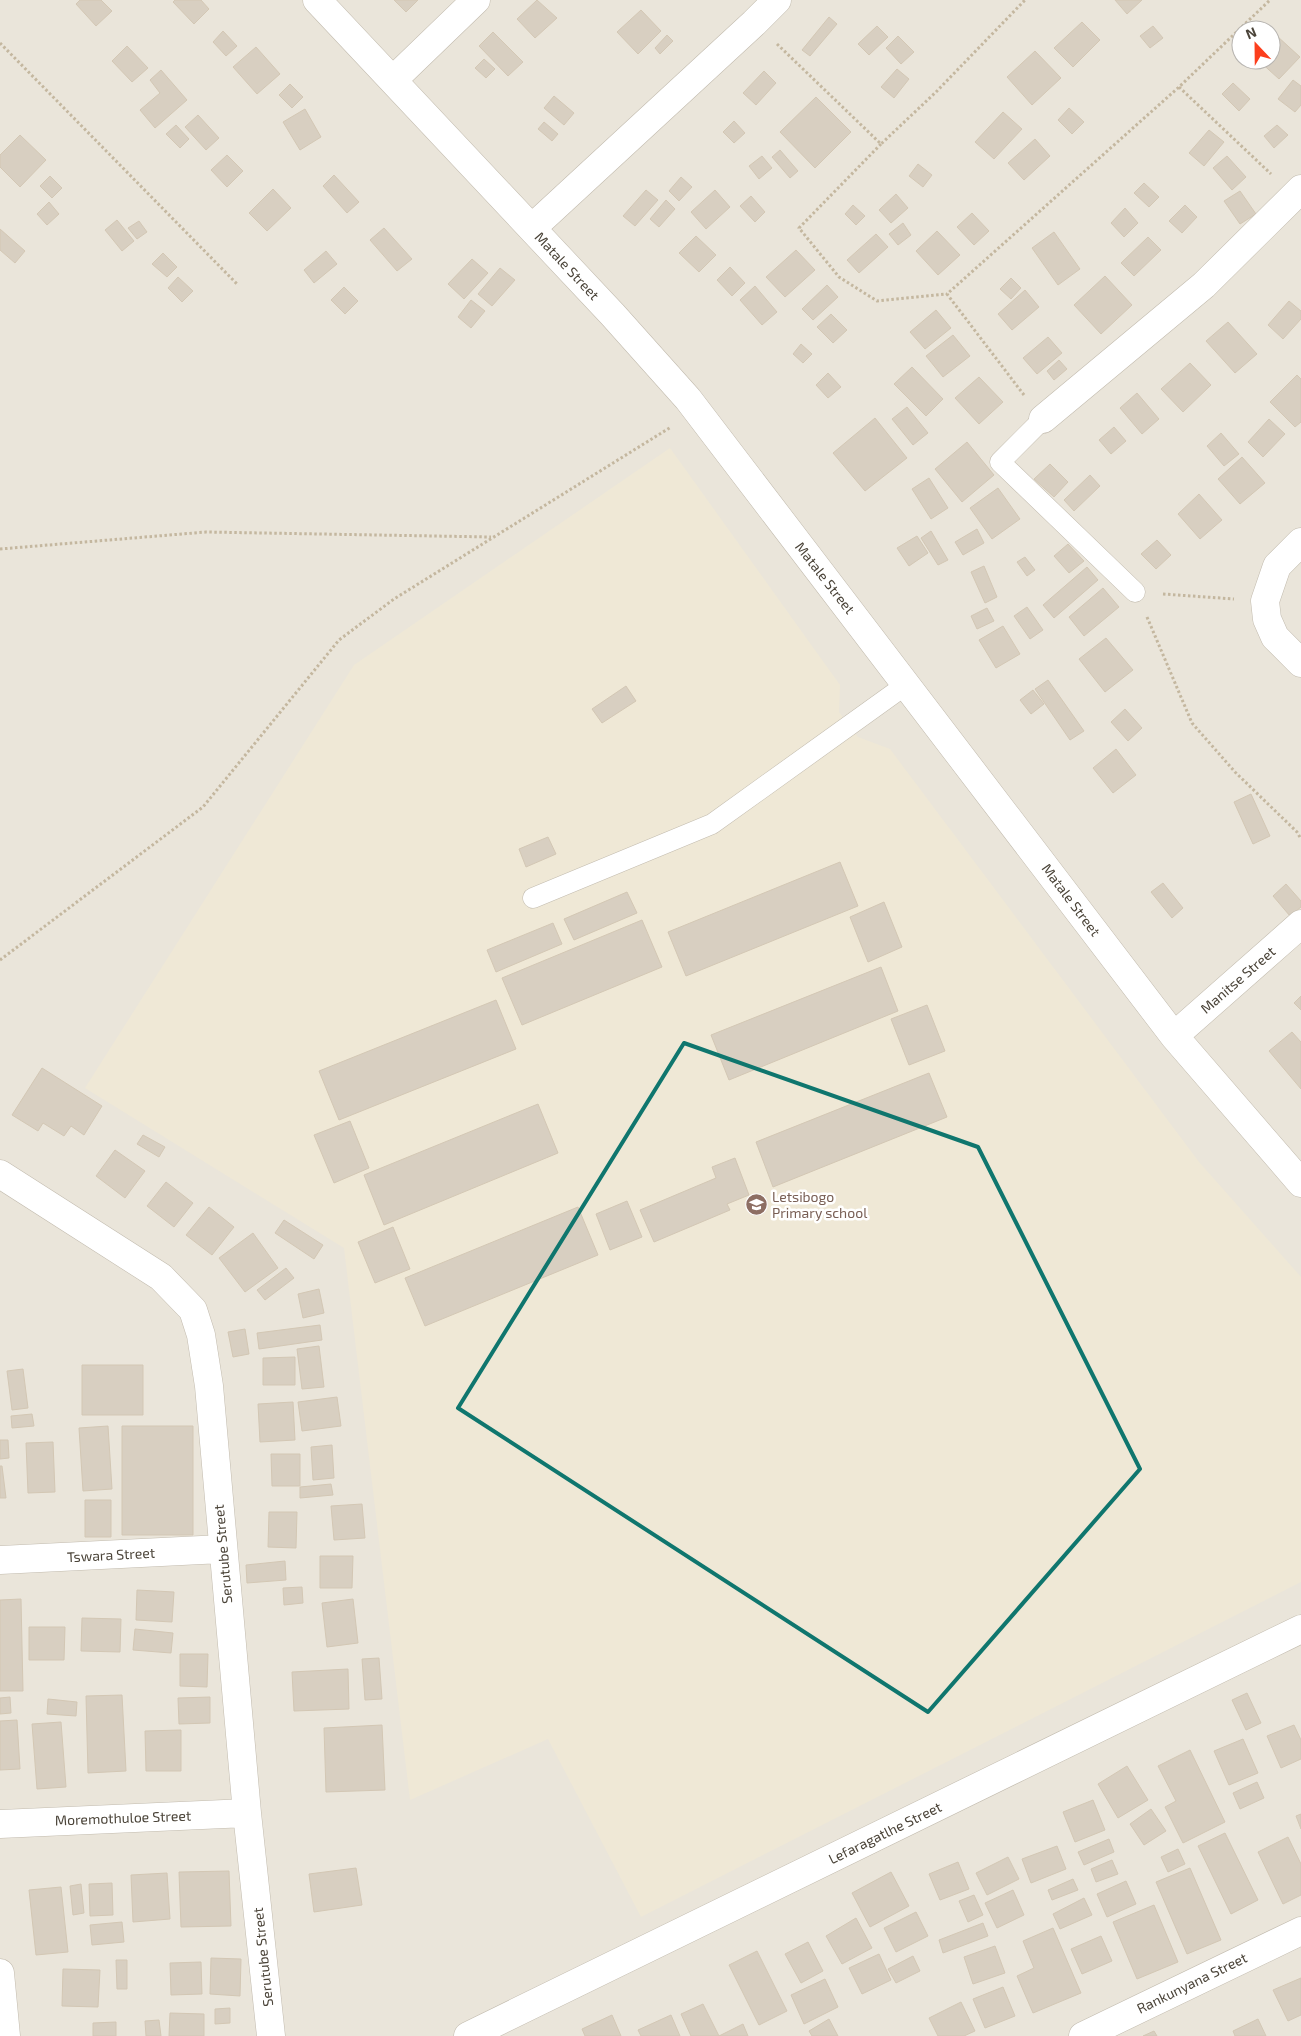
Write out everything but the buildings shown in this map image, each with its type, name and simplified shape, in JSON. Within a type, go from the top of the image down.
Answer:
[{"type":"street","name":"Matale Street","points":[[317,0],[654,359],[692,405],[907,684],[1174,1036],[1301,1183]]},
{"type":"street","points":[[393,80],[476,0]]},
{"type":"street","points":[[532,228],[777,0]]},
{"type":"street","points":[[1043,419],[1204,285],[1297,192]]},
{"type":"street","points":[[1301,542],[1277,566],[1265,601],[1267,619],[1275,636],[1301,663]]},
{"type":"street","name":"Manitse Street","points":[[1174,1036],[1301,924]]},
{"type":"street","name":"Serutube Street","points":[[0,1174],[161,1277],[193,1310],[201,1335],[209,1386],[247,1813],[271,2036]]},
{"type":"street","name":"Tswara Street","points":[[0,1560],[222,1549]]},
{"type":"street","name":"Lefaragatlhe Street","points":[[468,2036],[1301,1629]]},
{"type":"street","name":"Moremothuloe Street","points":[[0,1824],[247,1813]]},
{"type":"street","name":"Rankunyana Street","points":[[1083,2036],[1301,1931]]},
{"type":"street","points":[[0,1973],[6,2036]]},
{"type":"lane","points":[[1043,419],[1000,462],[1136,592]]},
{"type":"lane","points":[[533,898],[712,824],[907,684]]},
{"type":"path","points":[[1025,0],[936,92],[881,144],[799,228],[839,277],[877,301],[947,294],[1179,87],[1270,0]]},
{"type":"path","points":[[754,23],[881,144]]},
{"type":"path","points":[[0,43],[238,286]]},
{"type":"path","points":[[1179,87],[1297,192]]},
{"type":"path","points":[[947,294],[1043,419]]},
{"type":"path","points":[[0,960],[203,807],[340,640],[394,599],[493,537],[692,405]]},
{"type":"path","points":[[0,549],[206,532],[493,537]]},
{"type":"path","points":[[1265,601],[1136,592],[1192,723],[1235,772],[1297,832],[1301,839]]},
{"type":"highlighted area","points":[[684,1043],[978,1147],[1140,1469],[928,1712],[458,1408]]},
{"type":"shaded area","points":[[0,0],[1301,0],[1301,2036],[0,2036]]},
{"type":"shaded area","name":"Letsibogo Primary school","points":[[670,448],[840,685],[839,712],[849,726],[858,737],[890,749],[1199,1162],[1301,1277],[1301,1582],[641,1917],[548,1739],[410,1800],[344,1248],[85,1088],[354,665]]},
{"type":"place","name":"Letsibogo Primary school","points":[[756,1205]]}]
